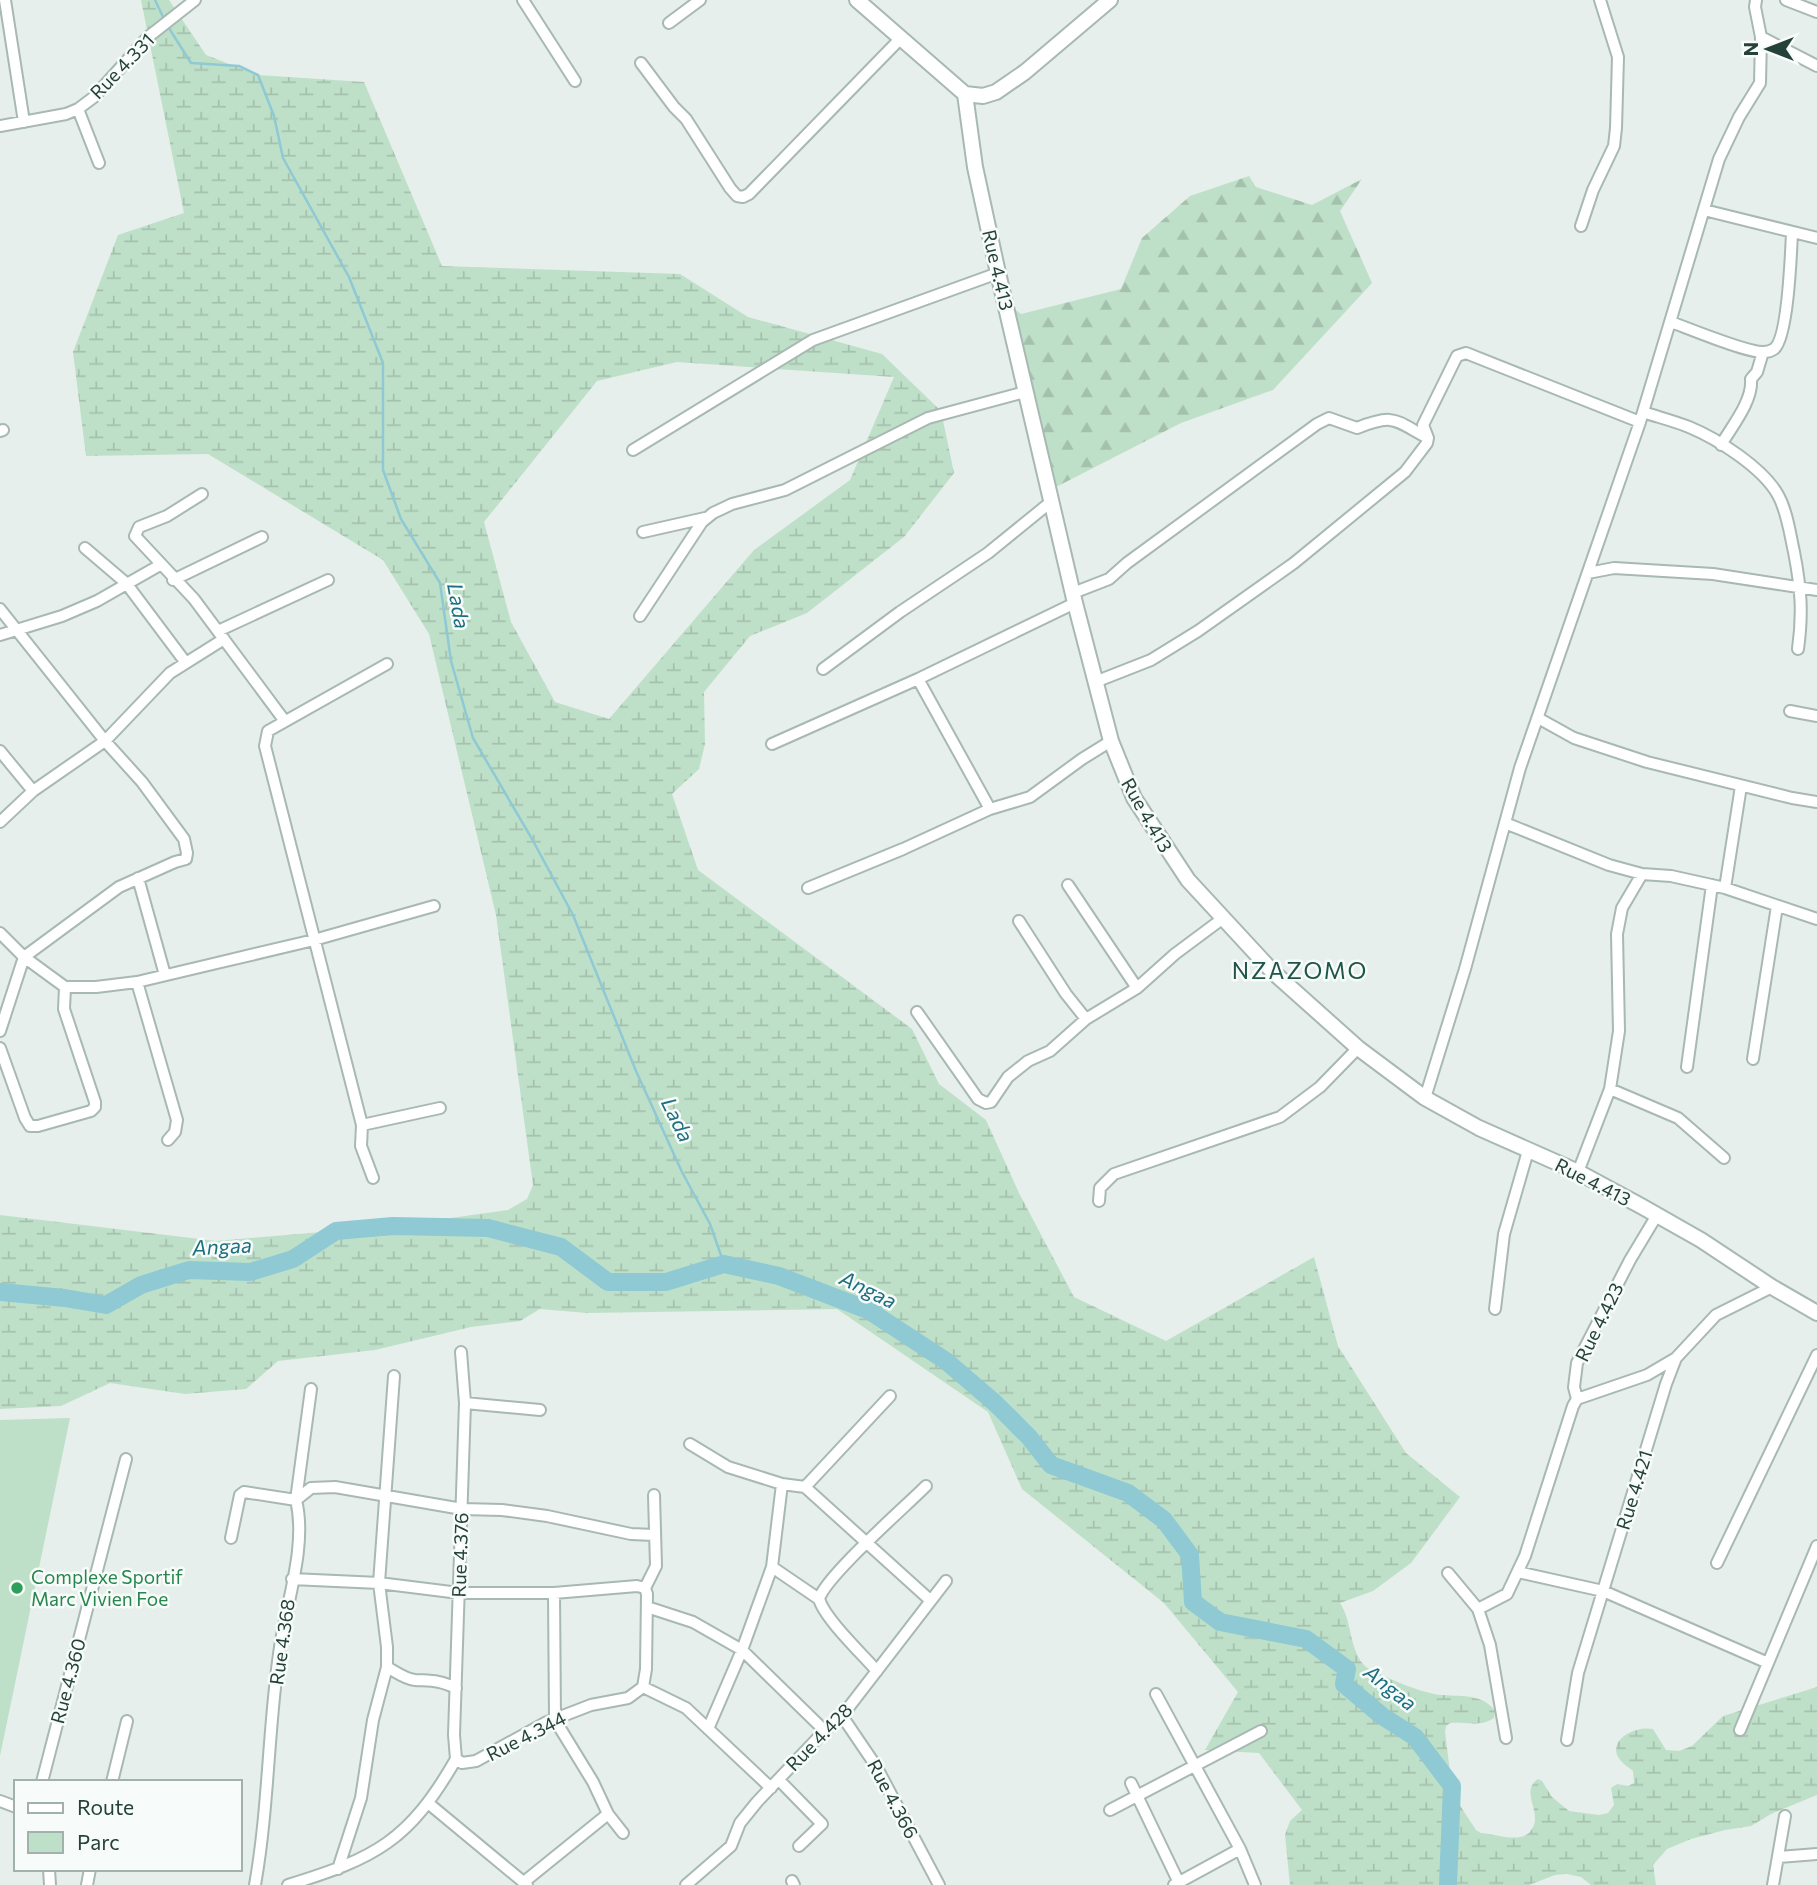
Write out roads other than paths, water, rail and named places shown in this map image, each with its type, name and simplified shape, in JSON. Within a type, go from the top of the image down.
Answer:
[{"type":"street","points":[[5,0],[24,122]]},
{"type":"street","name":"Rue 4.331","points":[[0,126],[66,114],[78,109],[94,97],[148,37],[195,0]]},
{"type":"street","points":[[523,0],[575,81]]},
{"type":"street","points":[[669,23],[700,0]]},
{"type":"street","points":[[857,0],[965,94],[983,96],[996,92],[1025,72],[1110,0]]},
{"type":"street","points":[[1581,226],[1593,190],[1614,146],[1616,128],[1618,57],[1600,0]]},
{"type":"street","points":[[1424,1098],[1465,969],[1505,823],[1641,417],[1719,159],[1739,117],[1760,83],[1761,37],[1756,0]]},
{"type":"street","points":[[1786,0],[1817,12]]},
{"type":"street","points":[[1761,37],[1817,66]]},
{"type":"street","points":[[641,63],[686,119],[730,188],[737,196],[743,197],[749,194],[901,38]]},
{"type":"street","name":"Rue 4.413","points":[[965,94],[975,167],[998,274],[1074,598],[1111,741],[1124,778],[1142,814],[1188,880],[1273,972],[1358,1048],[1424,1098],[1528,1151],[1578,1172],[1657,1215],[1817,1313]]},
{"type":"street","points":[[78,109],[99,163]]},
{"type":"street","points":[[1704,210],[1817,238]]},
{"type":"street","points":[[1671,322],[1741,347],[1763,352],[1774,348],[1779,341],[1787,297],[1792,233]]},
{"type":"street","points":[[633,450],[813,340],[998,274]]},
{"type":"street","points":[[1721,445],[1749,397],[1751,379],[1762,362],[1763,352]]},
{"type":"street","points":[[1429,438],[1423,425],[1425,420],[1457,356],[1466,353],[1641,417],[1690,427],[1763,475],[1779,497],[1801,586],[1803,616],[1798,649]]},
{"type":"street","points":[[643,531],[705,518],[732,504],[785,490],[928,418],[1025,392]]},
{"type":"street","points":[[772,744],[918,679],[1109,579],[1127,563],[1317,424],[1329,418],[1357,428],[1382,418],[1394,419],[1429,438]]},
{"type":"street","points":[[1095,682],[1151,660],[1198,631],[1294,563],[1405,472],[1429,438]]},
{"type":"street","points":[[202,494],[167,516],[139,527],[135,536],[194,600],[284,720]]},
{"type":"street","points":[[823,669],[900,612],[988,553],[1052,501]]},
{"type":"street","points":[[640,616],[705,518]]},
{"type":"street","points":[[173,580],[261,537]]},
{"type":"street","points":[[85,548],[126,583],[186,663]]},
{"type":"street","points":[[0,635],[97,601],[160,565]]},
{"type":"street","points":[[1588,573],[1614,568],[1649,570],[1713,575],[1817,590]]},
{"type":"street","points":[[0,822],[33,791],[105,741],[170,673],[222,635],[328,580]]},
{"type":"street","points":[[0,609],[105,741],[142,782],[184,839],[187,853],[186,859],[119,887],[24,957],[0,1031]]},
{"type":"street","points":[[373,1178],[361,1146],[362,1125],[265,746],[268,731],[284,720],[387,664]]},
{"type":"street","points":[[918,679],[990,809]]},
{"type":"street","points":[[1790,711],[1817,716]]},
{"type":"street","points":[[1538,718],[1574,738],[1647,762],[1792,799],[1817,802]]},
{"type":"street","points":[[808,888],[990,809],[1030,797],[1049,785],[1062,772],[1111,741]]},
{"type":"street","points":[[0,751],[33,791]]},
{"type":"street","points":[[1726,888],[1741,786]]},
{"type":"street","points":[[1505,823],[1609,864],[1642,874],[1671,876],[1726,888],[1817,919]]},
{"type":"street","points":[[1578,1172],[1610,1089],[1619,1031],[1618,934],[1622,908],[1642,874]]},
{"type":"street","points":[[138,878],[165,975]]},
{"type":"street","points":[[1068,885],[1138,988]]},
{"type":"street","points":[[1687,1067],[1712,885]]},
{"type":"street","points":[[0,933],[24,957],[65,987],[96,987],[137,982],[314,940],[434,906]]},
{"type":"street","points":[[1753,1059],[1777,906]]},
{"type":"street","points":[[917,1012],[978,1099],[991,1102],[1008,1077],[1028,1061],[1060,1044],[1086,1019],[1138,988],[1175,954],[1222,919]]},
{"type":"street","points":[[1019,921],[1086,1019]]},
{"type":"street","points":[[137,982],[177,1120],[174,1132],[168,1140]]},
{"type":"street","points":[[0,1048],[30,1126],[92,1111],[95,1102],[64,1009],[65,987]]},
{"type":"street","points":[[1099,1201],[1100,1188],[1114,1174],[1280,1117],[1320,1087],[1358,1048]]},
{"type":"street","points":[[1610,1089],[1678,1118],[1724,1158]]},
{"type":"street","points":[[362,1125],[440,1108]]},
{"type":"street","points":[[1495,1309],[1504,1234],[1528,1151]]},
{"type":"street","name":"Rue 4.423","points":[[1478,1608],[1507,1594],[1525,1556],[1577,1399],[1574,1387],[1577,1363],[1624,1271],[1657,1215]]},
{"type":"street","name":"Rue 4.421","points":[[1567,1740],[1578,1673],[1676,1357],[1716,1315],[1772,1287]]},
{"type":"street","name":"Rue 4.376","points":[[456,1759],[458,1593],[465,1403],[461,1352]]},
{"type":"street","points":[[1717,1563],[1817,1356]]},
{"type":"street","points":[[1577,1399],[1647,1375],[1676,1357]]},
{"type":"street","points":[[338,1869],[361,1798],[373,1720],[387,1667],[379,1583],[394,1376]]},
{"type":"street","name":"Rue 4.368","points":[[255,1885],[261,1849],[280,1648],[299,1541],[300,1514],[296,1500],[311,1389]]},
{"type":"street","points":[[805,1487],[890,1396]]},
{"type":"street","points":[[465,1403],[540,1410]]},
{"type":"street","points":[[690,1444],[728,1467],[782,1484],[805,1487],[869,1542],[930,1600]]},
{"type":"street","name":"Rue 4.360","points":[[43,1780],[126,1459]]},
{"type":"street","points":[[708,1729],[742,1650],[772,1567],[782,1484]]},
{"type":"street","points":[[877,1671],[821,1606],[819,1599],[821,1592],[843,1567],[926,1486]]},
{"type":"street","points":[[231,1538],[240,1495],[244,1492],[296,1500],[311,1488],[347,1489],[462,1509],[536,1515],[631,1534],[654,1535]]},
{"type":"street","points":[[654,1495],[656,1566],[645,1588],[646,1669],[643,1687],[686,1708],[713,1736],[822,1824],[799,1846]]},
{"type":"street","points":[[1740,1730],[1817,1546]]},
{"type":"street","points":[[772,1567],[819,1599]]},
{"type":"street","points":[[1517,1572],[1603,1591],[1768,1663]]},
{"type":"street","points":[[1448,1573],[1478,1608],[1490,1645],[1506,1738]]},
{"type":"street","points":[[292,1579],[379,1583],[458,1593],[554,1593],[636,1586],[645,1588]]},
{"type":"street","name":"Rue 4.428","points":[[686,1885],[731,1846],[740,1823],[833,1722],[842,1716],[946,1581]]},
{"type":"street","points":[[554,1593],[555,1720],[593,1782],[608,1814],[623,1833]]},
{"type":"street","points":[[647,1607],[693,1622],[742,1650],[825,1731]]},
{"type":"street","points":[[387,1667],[405,1677],[440,1681],[456,1688]]},
{"type":"street","name":"Rue 4.344","points":[[456,1759],[462,1763],[476,1761],[547,1721],[592,1705],[628,1698],[643,1687]]},
{"type":"street","points":[[1156,1694],[1240,1849],[1255,1885]]},
{"type":"street","name":"Rue 4.366","points":[[842,1716],[876,1766],[939,1885]]},
{"type":"street","points":[[112,1780],[127,1721]]},
{"type":"street","points":[[1110,1810],[1261,1731]]},
{"type":"street","points":[[288,1885],[338,1869],[380,1849],[410,1826],[456,1759]]},
{"type":"street","points":[[1132,1783],[1178,1884],[1240,1849]]},
{"type":"street","points":[[428,1803],[526,1883],[608,1814]]},
{"type":"street","points":[[1773,1885],[1785,1816]]},
{"type":"street","points":[[1779,1857],[1817,1854]]},
{"type":"waterway","name":"Lada","points":[[155,0],[164,19]]},
{"type":"waterway","name":"Lada","points":[[167,25],[191,63],[239,66],[258,75],[274,116],[283,158],[349,277],[383,363],[383,470],[401,519],[440,583],[451,661],[473,738],[573,915],[636,1071],[682,1172],[710,1224],[724,1264]]},
{"type":"waterway","name":"Angaa","points":[[0,1292],[106,1305],[141,1285],[189,1270],[250,1272],[293,1259],[336,1231],[393,1226],[488,1228],[561,1247],[608,1282],[666,1282],[724,1264],[779,1276],[868,1310],[946,1361],[995,1403],[1029,1437],[1051,1465],[1128,1493],[1164,1520],[1190,1555],[1193,1602],[1220,1622],[1306,1639],[1347,1669],[1344,1684],[1382,1716],[1415,1737],[1452,1786],[1448,1885]]},
{"type":"place","name":"Complexe Sportif Marc Vivien Foe","points":[[17,1588]]},
{"type":"district","name":"NZAZOMO","points":[[1300,971]]}]
